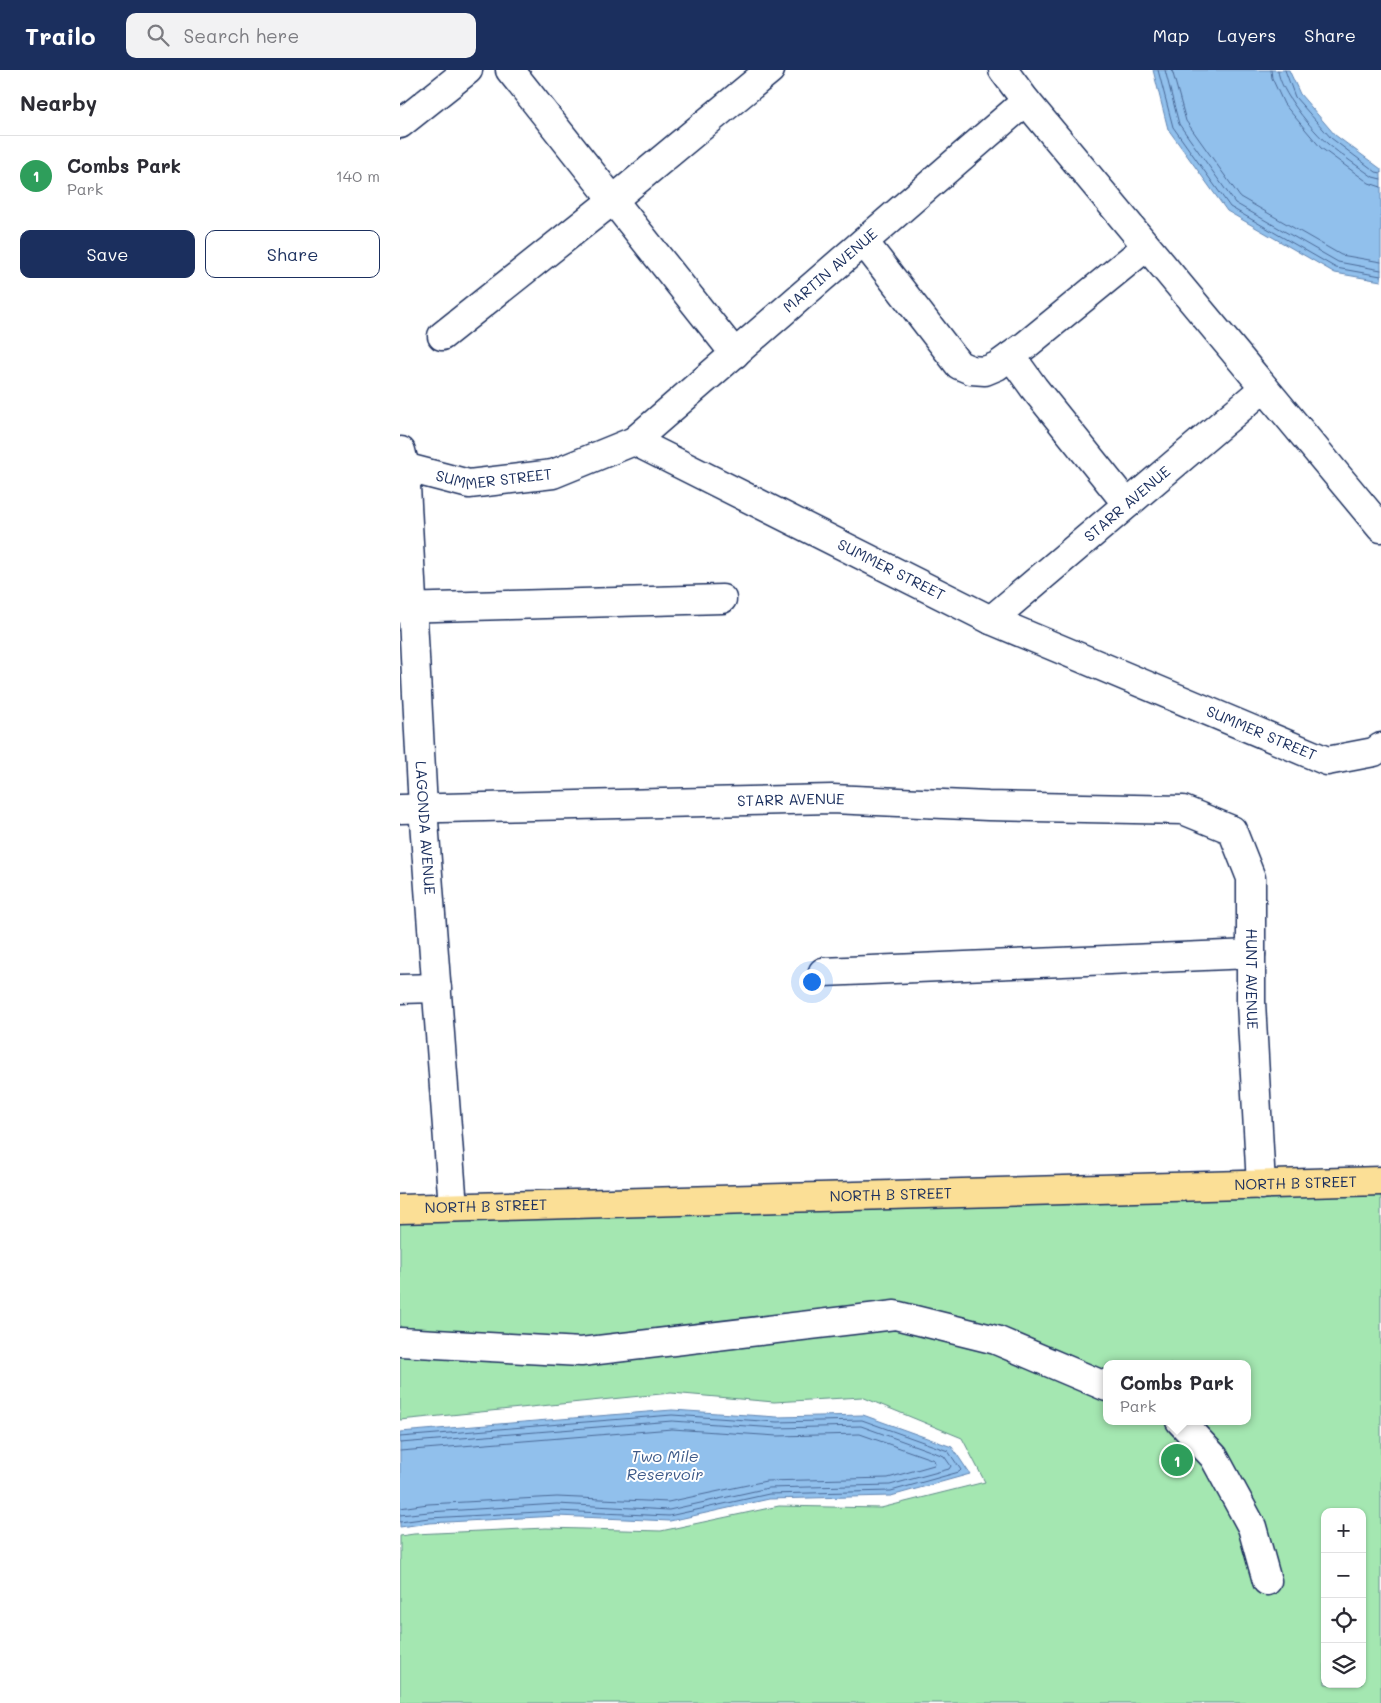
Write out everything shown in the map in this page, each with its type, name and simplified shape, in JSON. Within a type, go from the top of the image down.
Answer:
[{"type":"main road","name":"NORTH B STREET","points":[[400,1208],[1381,1181]]},
{"type":"street","points":[[400,124],[468,70]]},
{"type":"street","points":[[510,70],[735,354]]},
{"type":"street","points":[[442,336],[613,200],[770,70]]},
{"type":"street","points":[[1003,70],[1026,101],[1146,247],[1381,528]]},
{"type":"street","name":"MARTIN AVENUE","points":[[634,441],[1026,101]]},
{"type":"street","points":[[864,242],[959,365],[970,370],[985,370],[997,366],[1146,247]]},
{"type":"street","points":[[1011,356],[1034,388],[1127,504]]},
{"type":"street","name":"STARR AVENUE","points":[[991,620],[1264,388]]},
{"type":"street","name":"SUMMER STREET","points":[[402,460],[469,484],[553,474],[634,441],[991,620],[1327,761],[1374,752],[1381,747]]},
{"type":"street","name":"LAGONDA AVENUE","points":[[402,460],[412,809],[437,988],[453,1207]]},
{"type":"street","points":[[406,608],[722,599]]},
{"type":"street","name":"STARR AVENUE","points":[[412,809],[832,799],[988,806],[1183,810]]},
{"type":"street","name":"HUNT AVENUE","points":[[1183,810],[1232,830],[1251,878],[1251,1002],[1261,1185]]},
{"type":"street","points":[[824,972],[1251,954]]},
{"type":"street","points":[[400,989],[437,988]]},
{"type":"street","points":[[400,1342],[580,1352],[894,1314],[996,1340],[1103,1385]]},
{"type":"street","points":[[1184,1425],[1214,1457],[1252,1527],[1267,1581]]},
{"type":"green space","points":[[1381,1191],[1381,1703],[400,1703],[400,1536],[546,1528],[661,1531],[779,1506],[881,1508],[985,1482],[962,1438],[862,1397],[774,1402],[671,1393],[400,1420],[400,1220]]},
{"type":"water","points":[[1153,70],[1289,70],[1300,94],[1335,135],[1381,169],[1381,281],[1335,273],[1227,211],[1168,129]]},
{"type":"water","name":"Two Mile Reservoir","points":[[672,1410],[777,1417],[863,1415],[952,1447],[970,1474],[891,1496],[769,1499],[670,1521],[557,1516],[429,1523],[400,1527],[400,1432]]},
{"type":"place","name":"Combs Park","points":[[1177,1460]]}]
